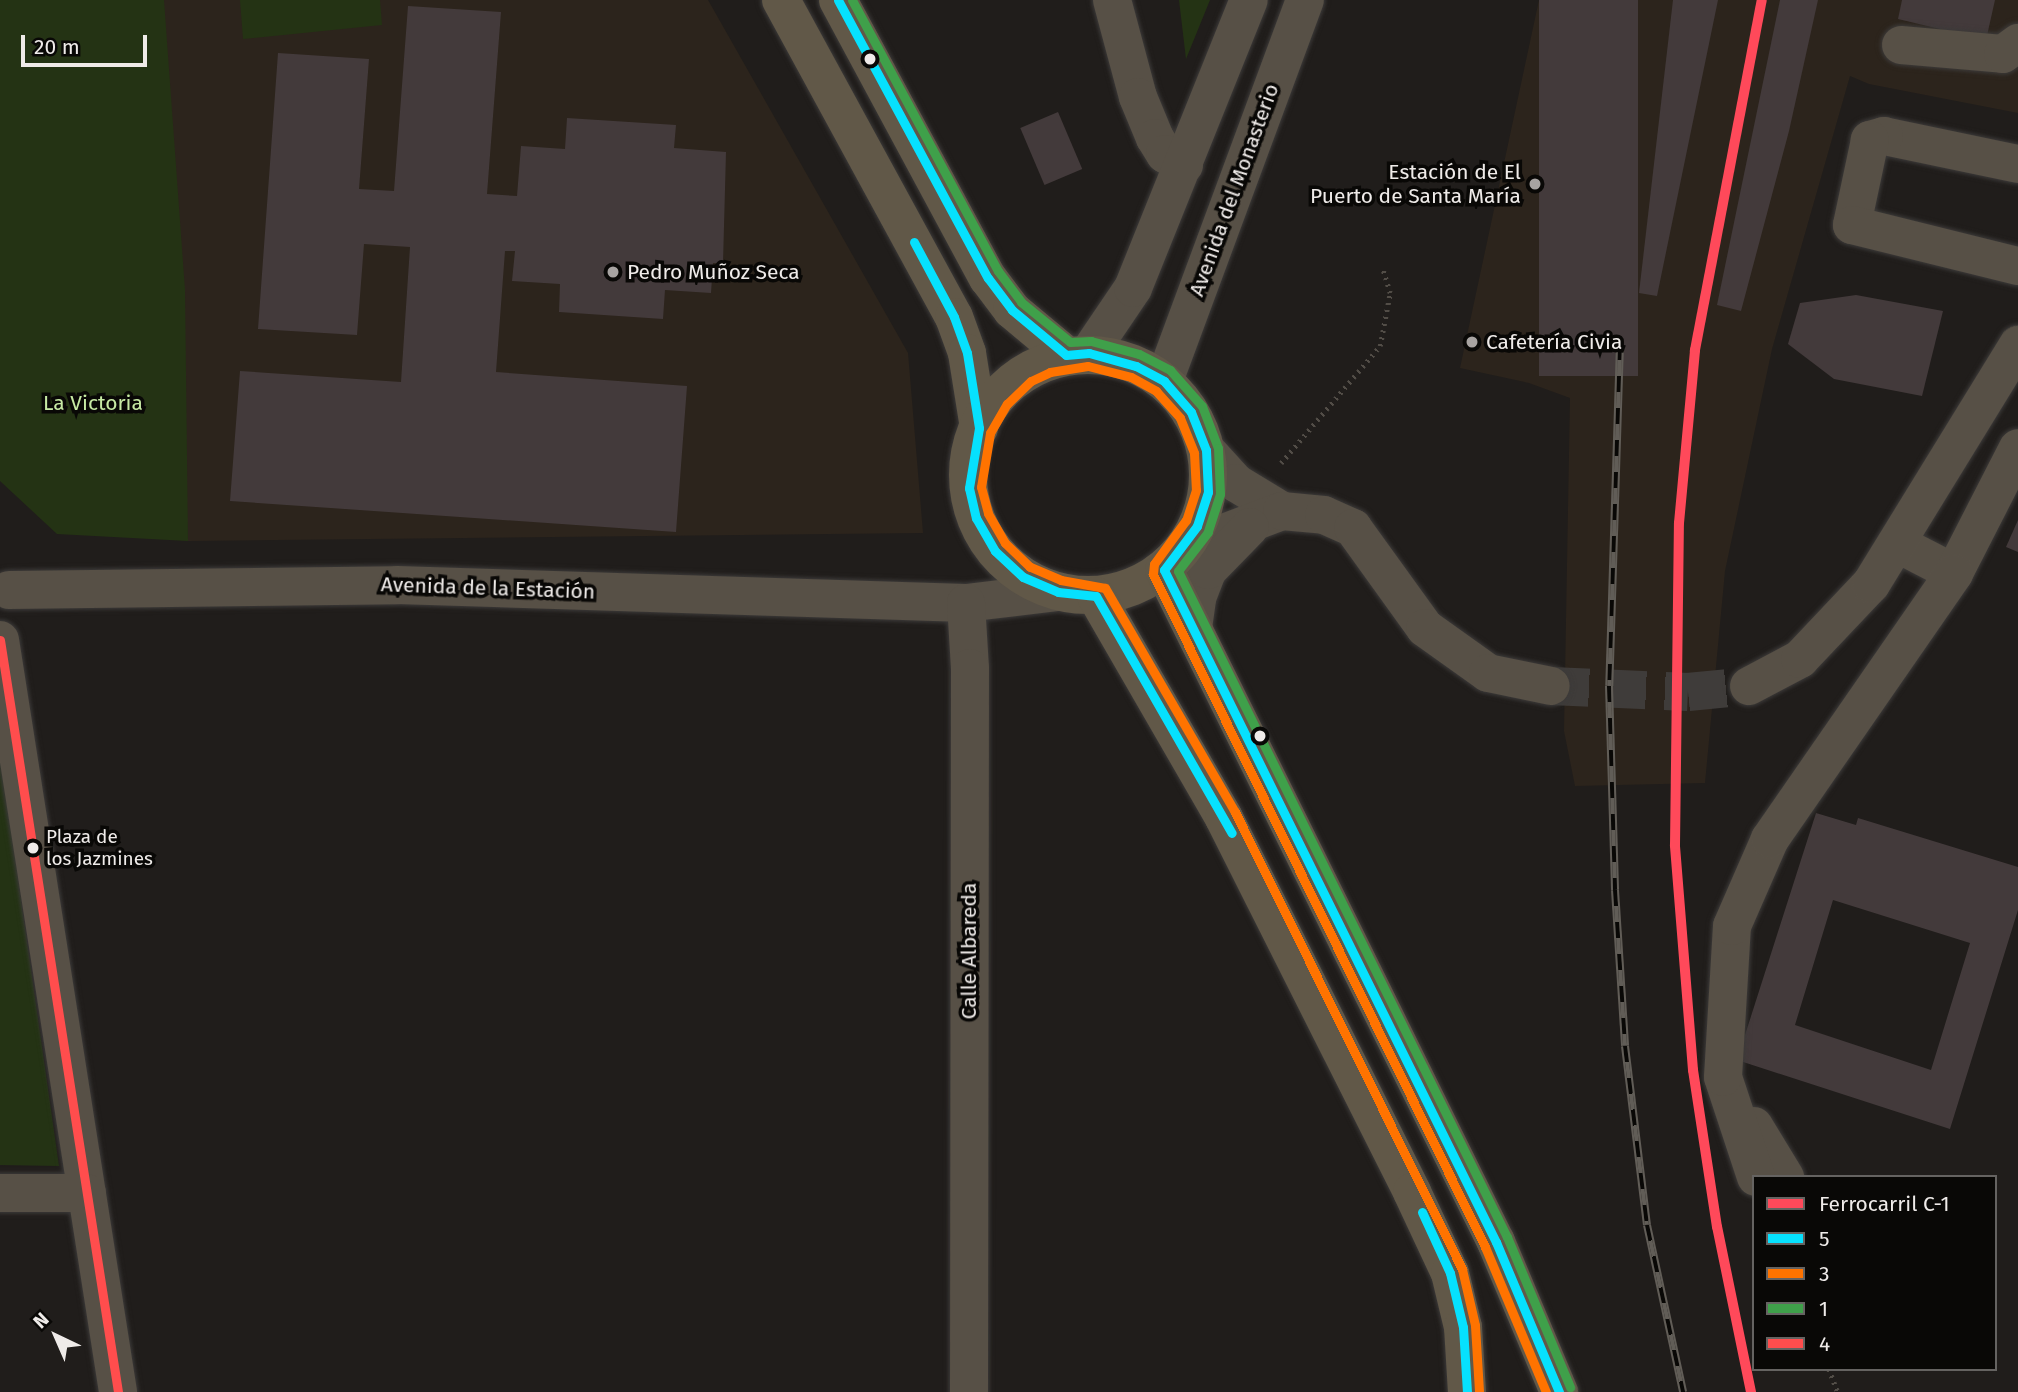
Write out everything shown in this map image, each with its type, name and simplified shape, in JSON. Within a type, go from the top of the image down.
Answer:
[{"type":"main road","points":[[781,0],[954,317],[967,353],[979,428]]},
{"type":"main road","points":[[838,0],[988,278],[1012,310],[1078,354],[1136,366],[1164,381],[1191,412],[1206,450],[1208,492],[1197,526],[1174,559],[1133,588],[1096,596],[1058,592],[1016,570],[995,551],[976,518],[970,477],[979,428],[997,396],[1024,372],[1078,354]]},
{"type":"main road","points":[[1174,559],[1193,628],[1496,1242],[1559,1392]]},
{"type":"main road","points":[[1096,596],[1224,818],[1445,1262],[1463,1327],[1467,1392]]},
{"type":"street","points":[[1112,0],[1138,97],[1155,138],[1165,155],[1184,165]]},
{"type":"street","points":[[1078,354],[1133,288],[1249,0]]},
{"type":"street","name":"Avenida del Monasterio","points":[[1164,381],[1305,0]]},
{"type":"street","points":[[1901,45],[2003,54],[2018,43]]},
{"type":"street","points":[[2018,164],[1884,136],[1870,140],[1852,225],[2018,266]]},
{"type":"street","points":[[1749,686],[1801,659],[1836,625],[1898,544],[2018,345]]},
{"type":"street","points":[[1755,1175],[1723,1077],[1732,926],[1770,839],[1955,573],[2018,448]]},
{"type":"street","points":[[1206,450],[1236,483],[1271,514]]},
{"type":"street","points":[[1193,628],[1197,598],[1208,570],[1271,514]]},
{"type":"street","points":[[1174,559],[1271,514],[1324,514],[1353,528],[1425,628],[1488,673],[1516,682],[1551,686]]},
{"type":"street","points":[[1898,544],[1955,573]]},
{"type":"street","name":"Avenida de la Estación","points":[[3,594],[397,584],[966,603]]},
{"type":"street","points":[[966,603],[1058,592]]},
{"type":"street","name":"Calle Albareda","points":[[966,603],[970,668],[969,1392]]},
{"type":"street","points":[[0,640],[118,1392]]},
{"type":"street","points":[[1723,1077],[1784,1175]]},
{"type":"street","points":[[0,1193],[87,1193]]},
{"type":"path","points":[[1271,514],[1282,460],[1380,346],[1390,293],[1382,267]]},
{"type":"path","points":[[1830,1371],[1838,1392]]},
{"type":"shaded area","points":[[160,0],[708,0],[908,353],[923,533],[188,541]]},
{"type":"shaded area","name":"Estación de El Puerto de Santa María","points":[[1539,0],[2018,0],[2018,113],[1869,84],[1850,76],[1772,349],[1725,571],[1705,783],[1575,786],[1564,731],[1570,398],[1529,383],[1460,368]]},
{"type":"green space","name":"La Victoria","points":[[0,0],[164,0],[185,290],[188,541],[57,534],[0,481]]},
{"type":"green space","points":[[240,0],[380,0],[382,25],[243,39]]},
{"type":"green space","points":[[1179,0],[1210,0],[1186,59]]},
{"type":"green space","name":"Plaza de los Jazmines","points":[[0,752],[59,1166],[0,1165]]},
{"type":"building","points":[[1539,0],[1638,0],[1638,376],[1539,376]]},
{"type":"building","points":[[1673,0],[1718,0],[1657,296],[1639,293]]},
{"type":"building","points":[[1780,0],[1818,0],[1789,131],[1741,311],[1717,305]]},
{"type":"building","points":[[1902,0],[1995,0],[1986,40],[1898,19]]},
{"type":"building","name":"Pedro Muñoz Seca","points":[[408,6],[501,12],[487,194],[517,196],[521,146],[565,149],[567,118],[676,125],[674,148],[726,152],[723,263],[713,263],[711,293],[665,290],[663,319],[559,312],[560,284],[512,281],[515,251],[505,251],[496,372],[687,386],[676,532],[230,501],[240,371],[401,382],[410,247],[364,244],[357,335],[258,329],[278,53],[369,59],[359,189],[394,191]]},
{"type":"building","points":[[1058,112],[1082,169],[1044,185],[1020,128]]},
{"type":"building","points":[[1856,295],[1943,311],[1922,396],[1834,379],[1788,344],[1800,303]]},
{"type":"building","points":[[2018,520],[2018,552],[2006,547]]},
{"type":"building","points":[[1816,813],[1856,825],[1858,818],[2018,867],[2018,910],[1950,1129],[1737,1060]],"holes":[[[1833,900],[1970,943],[1931,1070],[1795,1025]]]},
{"type":"tunnel","points":[[1551,686],[1688,692],[1749,686]]},
{"type":"railway","points":[[1620,344],[1609,686],[1615,890],[1625,1046],[1647,1225],[1683,1392]]},
{"type":"rail line","name":"C-1","points":[[1751,1392],[1717,1227],[1693,1070],[1675,845],[1679,523],[1695,350],[1762,0]]},
{"type":"transit line","name":"5","points":[[838,0],[988,278],[1012,310],[1066,355],[1089,353],[1136,366],[1164,381],[1191,412],[1206,450],[1208,492],[1197,526],[1164,570],[1496,1242],[1559,1392]]},
{"type":"transit line","name":"1","points":[[852,0],[998,271],[1021,302],[1070,342],[1091,341],[1139,354],[1170,370],[1202,406],[1218,448],[1220,494],[1208,532],[1178,571],[1507,1237],[1570,1387]]},
{"type":"transit line","name":"5","points":[[914,242],[954,317],[967,353],[979,428],[969,488],[976,518],[995,551],[1023,577],[1058,592],[1096,596],[1232,833]]},
{"type":"transit line","name":"3","points":[[1479,1391],[1475,1325],[1462,1269],[1235,812],[1105,588],[1061,580],[1030,567],[1005,543],[988,513],[981,487],[990,433],[1007,404],[1031,381],[1050,372],[1088,366],[1131,377],[1156,391],[1180,418],[1194,453],[1196,490],[1186,520],[1154,564],[1153,574],[1485,1247],[1546,1392]]},
{"type":"transit line","name":"4","points":[[0,640],[118,1392]]},
{"type":"transit line","name":"5","points":[[1422,1212],[1450,1273],[1463,1327],[1467,1392]]},
{"type":"place","name":"Estación de El Puerto de Santa María","points":[[1535,184]]},
{"type":"place","name":"Pedro Muñoz Seca","points":[[613,272]]},
{"type":"place","name":"Cafetería Civia","points":[[1472,342]]},
{"type":"place","name":"Plaza de los Jazmines","points":[[33,848]]}]
